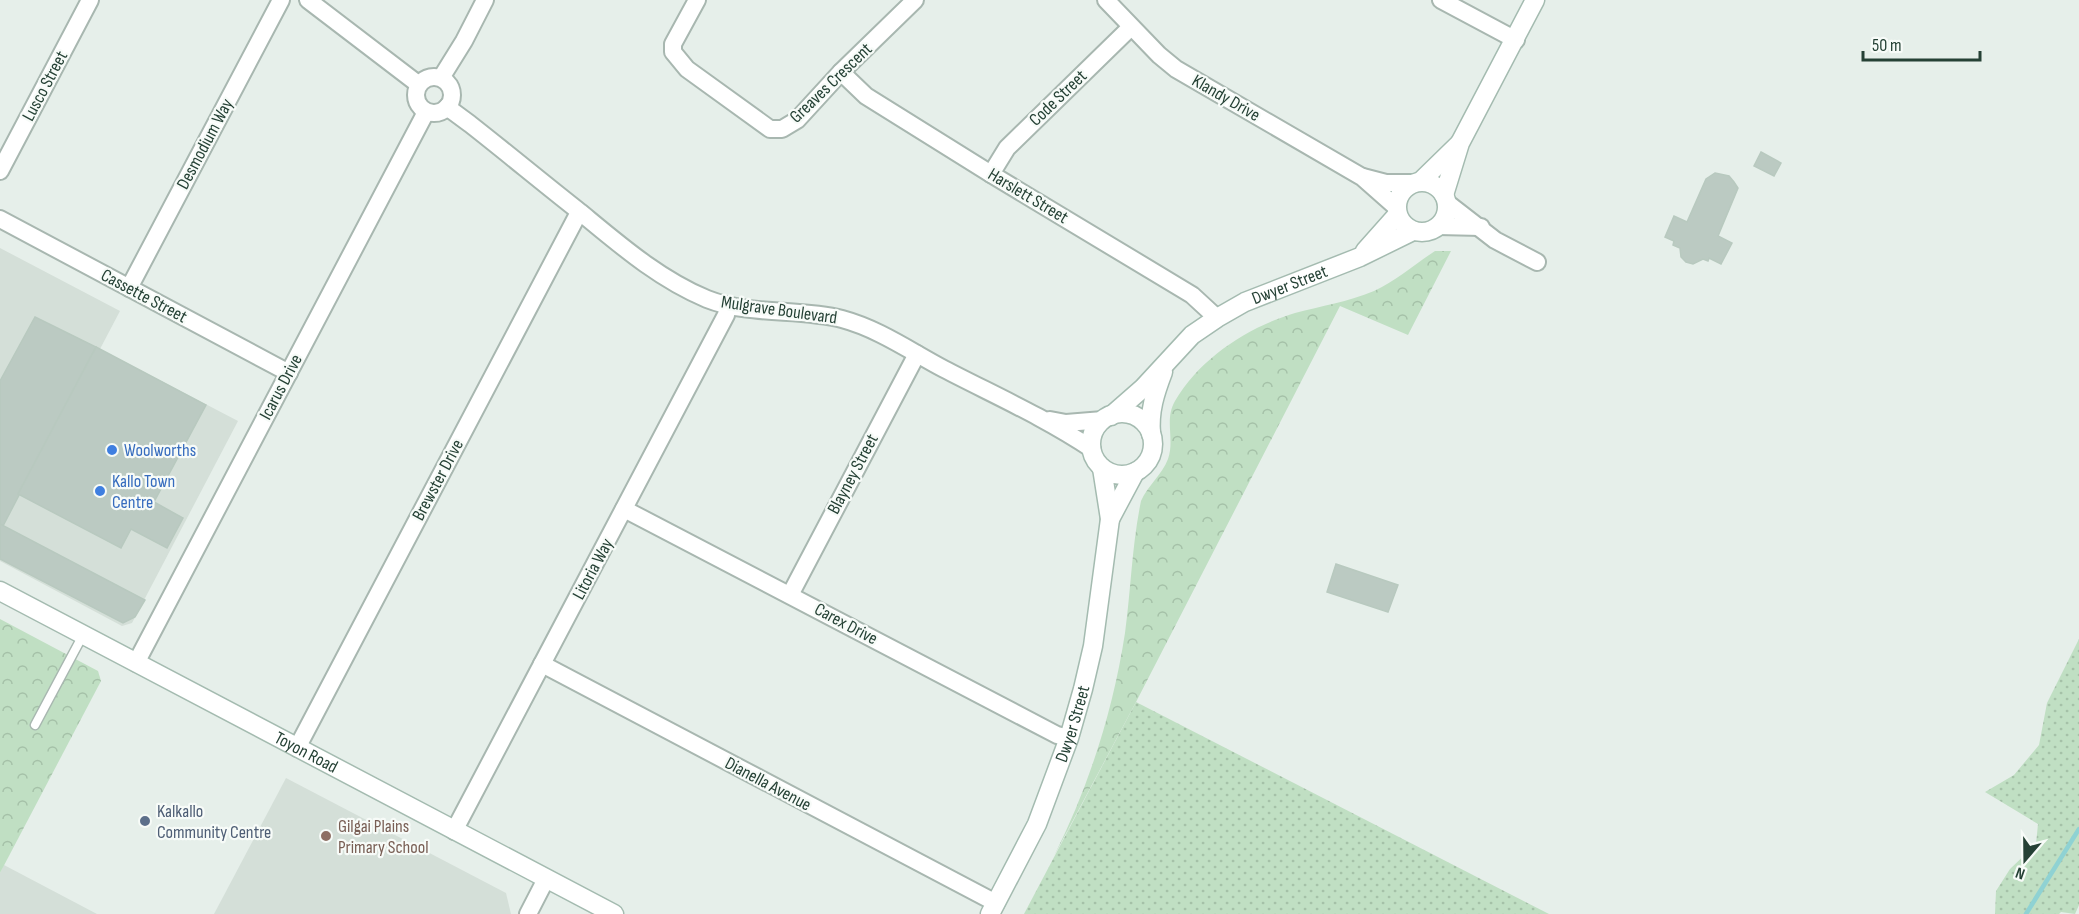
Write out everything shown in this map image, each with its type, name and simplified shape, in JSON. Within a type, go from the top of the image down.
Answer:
[{"type":"street","name":"Lusco Street","points":[[0,171],[90,0]]},
{"type":"street","name":"Desmodium Way","points":[[129,288],[281,0]]},
{"type":"street","points":[[308,0],[418,84]]},
{"type":"street","points":[[441,78],[464,41],[484,0]]},
{"type":"street","name":"Greaves Crescent","points":[[697,0],[673,44],[673,52],[687,69],[770,129],[782,129],[796,120],[841,72],[915,0]]},
{"type":"street","name":"Klandy Drive","points":[[1106,0],[1176,69],[1362,177],[1397,211]]},
{"type":"street","points":[[1441,0],[1516,40]]},
{"type":"street","points":[[1460,143],[1400,193],[1397,211],[1404,225],[1413,231],[1426,232],[1438,226],[1446,215],[1445,198],[1460,143],[1535,0]]},
{"type":"street","name":"Code Street","points":[[991,174],[1007,148],[1131,27]]},
{"type":"street","name":"Harslett Street","points":[[841,72],[866,96],[1192,294],[1217,318]]},
{"type":"street","points":[[429,77],[441,78],[452,91],[447,107],[437,113],[426,112],[422,109],[415,94],[418,84],[429,77]]},
{"type":"street","name":"Mulgrave Boulevard","points":[[447,107],[623,248],[654,271],[698,295],[728,306],[805,313],[841,319],[878,331],[917,354],[1043,418],[1092,449]]},
{"type":"street","name":"Icarus Drive","points":[[136,663],[426,112]]},
{"type":"street","name":"Klandy Drive","points":[[1362,177],[1386,183],[1416,182]]},
{"type":"street","points":[[1416,182],[1434,185],[1445,198],[1495,240],[1537,262]]},
{"type":"street","name":"Dwyer Street","points":[[1360,257],[1397,211]]},
{"type":"street","name":"Brewster Drive","points":[[297,748],[576,218],[582,214]]},
{"type":"street","name":"Cassette Street","points":[[0,219],[289,373]]},
{"type":"street","points":[[1438,226],[1481,227]]},
{"type":"street","name":"Dwyer Street","points":[[1107,418],[1143,388],[1192,335],[1217,318],[1245,302],[1360,257],[1413,231]]},
{"type":"street","name":"Litoria Way","points":[[454,831],[726,315],[728,306]]},
{"type":"street","name":"Blayney Street","points":[[790,595],[917,354]]},
{"type":"street","name":"Dwyer Street","points":[[1151,434],[1149,418],[1154,396],[1168,361]]},
{"type":"street","points":[[1127,414],[1135,416],[1147,426],[1153,447],[1149,459],[1135,472],[1118,475],[1102,468],[1094,456],[1093,433],[1107,418],[1127,414]]},
{"type":"street","name":"Mulgrave Boulevard","points":[[1043,418],[1066,423],[1107,418]]},
{"type":"street","name":"Dwyer Street","points":[[993,908],[1037,824],[1069,738],[1083,689],[1093,646],[1110,519],[1102,468]]},
{"type":"street","name":"Dwyer Street","points":[[1110,519],[1135,472]]},
{"type":"street","name":"Carex Drive","points":[[624,509],[1047,729],[1069,738]]},
{"type":"street","name":"Toyon Road","points":[[0,591],[614,914]]},
{"type":"street","name":"Dianella Avenue","points":[[542,664],[993,908]]},
{"type":"street","points":[[528,914],[546,879]]},
{"type":"lane","points":[[35,725],[84,634]]},
{"type":"shaded area","name":"Kallo Town Centre","points":[[0,248],[120,311],[100,349],[238,421],[132,623],[122,626],[0,561]]},
{"type":"shaded area","name":"Gilgai Plains Primary School","points":[[286,778],[506,893],[511,914],[214,914]]},
{"type":"shaded area","points":[[4,865],[97,914],[0,914],[0,873]]},
{"type":"green space","points":[[1435,251],[1451,251],[1408,335],[1340,306],[1054,856],[1089,775],[1114,691],[1125,633],[1141,501],[1168,459],[1170,415],[1185,385],[1212,358],[1243,336],[1277,319],[1374,291]]},
{"type":"green space","points":[[0,619],[98,671],[101,681],[0,873]]},
{"type":"green space","points":[[2079,639],[2079,905],[2075,914],[2061,912],[2059,914],[1995,914],[1996,891],[2010,869],[2036,844],[2038,824],[1985,792],[2014,775],[2039,745],[2047,703]]},
{"type":"green space","points":[[1136,702],[1549,914],[1024,914]]},
{"type":"building","points":[[1761,152],[1781,163],[1774,176],[1754,166]]},
{"type":"building","points":[[1715,173],[1729,176],[1738,188],[1718,236],[1732,243],[1721,264],[1709,258],[1708,261],[1703,259],[1693,264],[1686,262],[1681,257],[1680,248],[1673,245],[1674,241],[1665,237],[1674,216],[1687,222],[1706,179]]},
{"type":"building","points":[[35,317],[96,347],[3,526],[0,524],[0,381]]},
{"type":"building","name":"Woolworths","points":[[96,347],[206,405],[154,502],[183,518],[167,548],[131,529],[121,548],[18,494]]},
{"type":"building","points":[[0,524],[145,600],[135,617],[123,623],[0,559]]},
{"type":"building","points":[[1336,564],[1398,585],[1388,612],[1327,592]]},
{"type":"waterway","points":[[2026,914],[2079,829]]},
{"type":"place","name":"Woolworths","points":[[112,450]]},
{"type":"place","name":"Kallo Town Centre","points":[[100,491]]},
{"type":"place","name":"Kalkallo Community Centre","points":[[145,821]]},
{"type":"place","name":"Gilgai Plains Primary School","points":[[326,836]]}]
